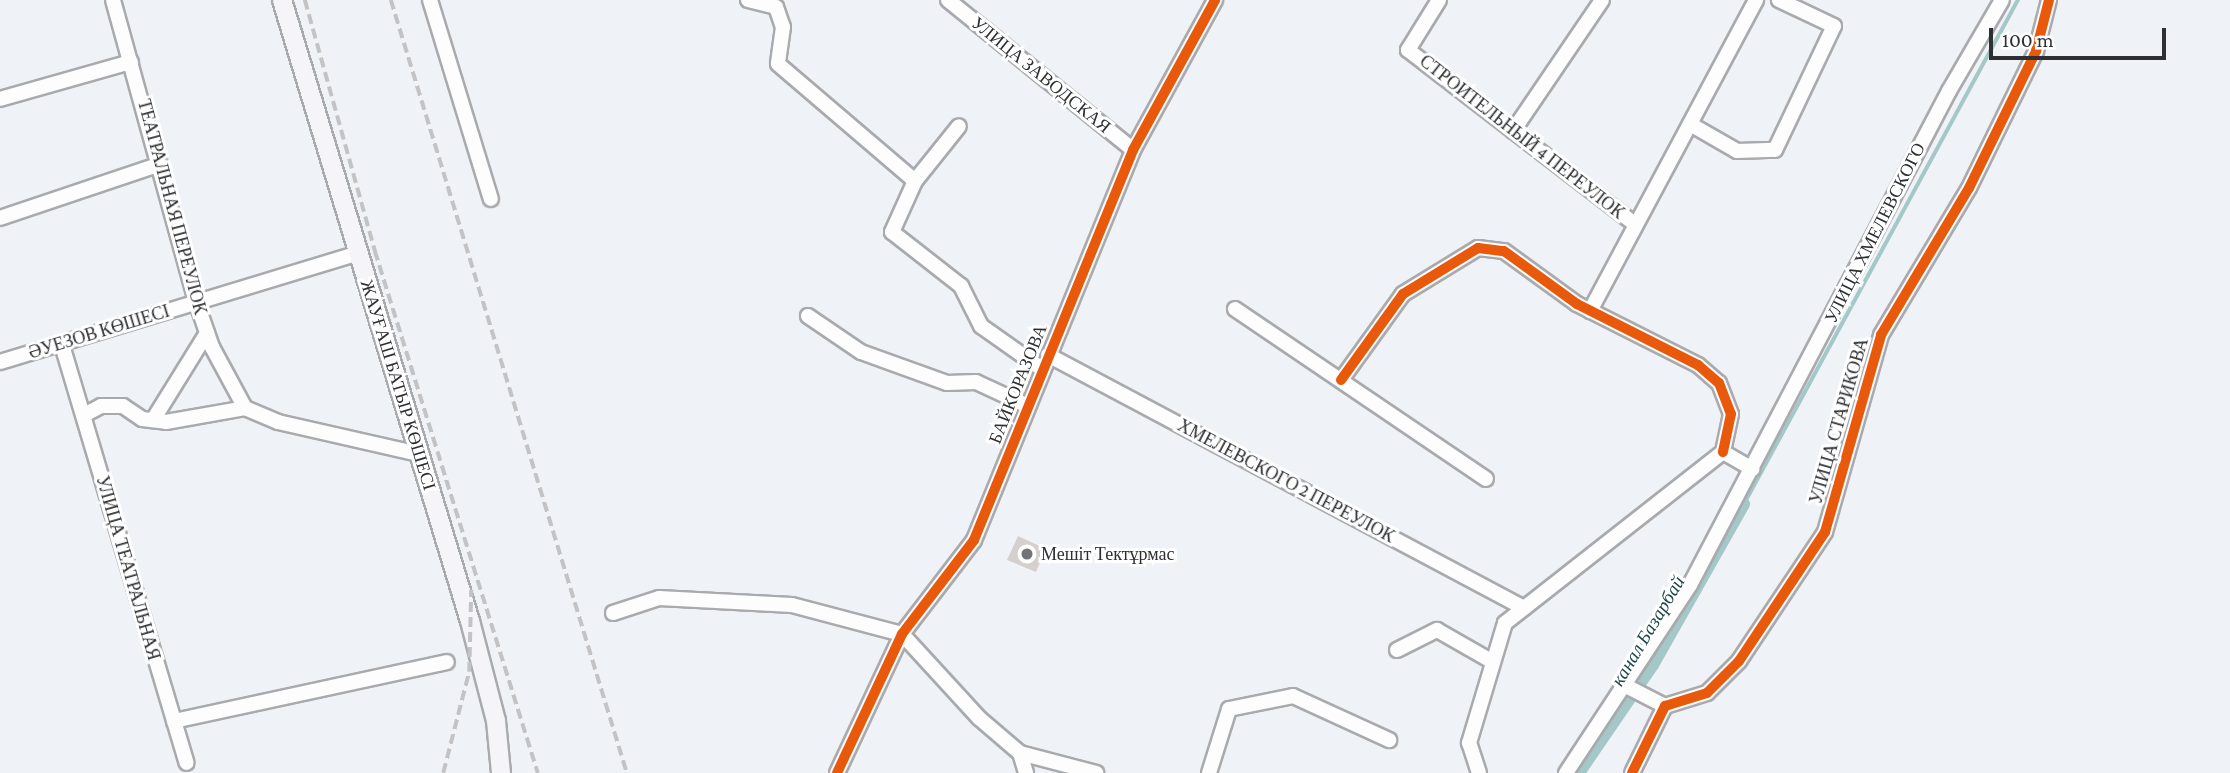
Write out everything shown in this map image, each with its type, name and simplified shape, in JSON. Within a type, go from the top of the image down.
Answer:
[{"type":"main road","name":"ЖАУҒАШ БАТЫР КӨШЕСІ","points":[[282,0],[419,454],[496,721],[501,773]]},
{"type":"street","name":"ТЕАТРАЛЬНАЯ ПЕРЕУЛОК","points":[[113,0],[160,164],[195,301],[207,333],[244,408]]},
{"type":"street","points":[[430,0],[491,200]]},
{"type":"street","points":[[748,0],[779,4],[783,27],[778,64],[915,181],[959,126]]},
{"type":"street","name":"УЛИЦА ЗАВОДСКАЯ","points":[[948,0],[1133,150]]},
{"type":"street","name":"БАЙКОРАЗОВА","points":[[837,773],[902,634],[974,540],[1133,150],[1215,0]]},
{"type":"street","name":"СТРОИТЕЛЬНЫЙ 4 ПЕРЕУЛОК","points":[[1439,0],[1408,50],[1636,225]]},
{"type":"street","points":[[1513,131],[1602,0]]},
{"type":"street","points":[[1590,311],[1756,0]]},
{"type":"street","points":[[1690,124],[1737,151],[1775,150],[1834,26],[1779,0]]},
{"type":"street","name":"УЛИЦА ХМЕЛЕВСКОГО","points":[[1566,773],[1690,585],[2002,0]]},
{"type":"street","name":"УЛИЦА СТАРИКОВА","points":[[1662,705],[1707,693],[1740,661],[1825,532],[1881,335],[1969,188],[2036,51],[2049,0]]},
{"type":"street","points":[[0,99],[131,62]]},
{"type":"street","points":[[0,218],[160,164]]},
{"type":"street","name":"ХМЕЛЕВСКОГО 2 ПЕРЕУЛОК","points":[[915,181],[892,232],[961,286],[981,326],[1045,362],[1524,608]]},
{"type":"street","points":[[1340,380],[1403,294],[1478,248],[1504,251],[1590,311],[1698,365],[1718,383],[1731,414],[1723,452],[1505,623],[1469,743],[1479,773]]},
{"type":"street","name":"ӘУЕЗОВ КӨШЕСІ","points":[[0,362],[358,253]]},
{"type":"street","points":[[1235,309],[1486,480]]},
{"type":"street","points":[[808,316],[861,352],[947,383],[976,382],[1028,406]]},
{"type":"street","points":[[153,420],[207,333]]},
{"type":"street","name":"УЛИЦА ТЕАТРАЛЬНАЯ","points":[[62,345],[187,763]]},
{"type":"street","points":[[84,415],[101,407],[123,406],[153,420],[244,408],[278,422],[419,454]]},
{"type":"street","points":[[1723,452],[1752,469]]},
{"type":"street","points":[[613,612],[659,598],[792,605],[902,634],[979,718],[1020,752],[1096,773]]},
{"type":"street","points":[[1397,650],[1437,630],[1493,662]]},
{"type":"street","points":[[174,721],[447,662]]},
{"type":"street","points":[[1624,685],[1662,705],[1632,773]]},
{"type":"street","points":[[1209,773],[1229,709],[1293,696],[1389,740]]},
{"type":"street","points":[[1020,752],[1026,773]]},
{"type":"building","name":"Мешіт Тектұрмас","points":[[1018,536],[1046,549],[1036,572],[1007,560]]},
{"type":"waterway","points":[[1744,504],[2018,0]]},
{"type":"waterway","name":"канал Базарбай","points":[[1579,773],[1653,665],[1744,504]]},
{"type":"railway","points":[[305,0],[375,251],[538,773]]},
{"type":"railway","points":[[391,0],[627,773]]},
{"type":"railway","points":[[443,773],[469,672],[471,590]]},
{"type":"cycle path","points":[[837,773],[902,634],[974,540],[1133,150],[1215,0]]},
{"type":"cycle path","points":[[1632,773],[1665,706],[1707,693],[1739,661],[1825,532],[1881,335],[1969,188],[2036,51],[2049,0]]},
{"type":"cycle path","points":[[1341,380],[1403,294],[1478,248],[1504,251],[1577,304],[1698,365],[1719,383],[1731,414],[1723,452]]},
{"type":"place","name":"Мешіт Тектұрмас","points":[[1027,554]]}]
